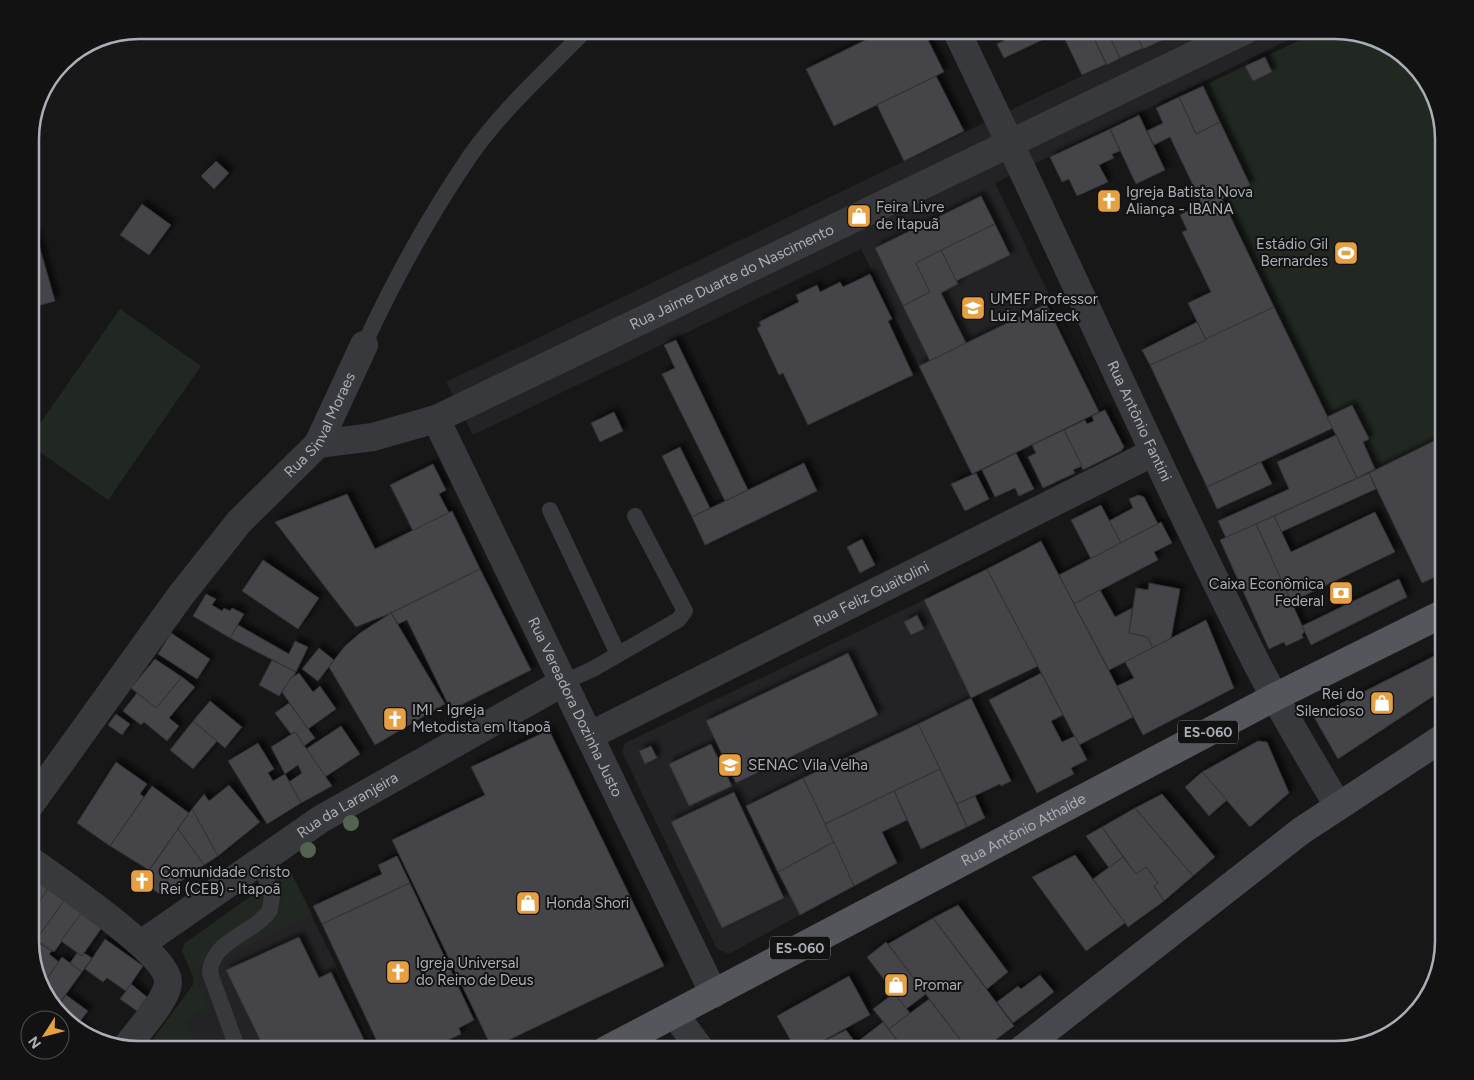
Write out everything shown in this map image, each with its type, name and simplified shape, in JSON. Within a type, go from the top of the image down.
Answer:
[{"type":"main road","name":"Rua Antônio Athaíde","points":[[624,1041],[1275,697],[1435,617]]},
{"type":"street","name":"Rua Antônio Fantini","points":[[960,39],[1011,143],[1154,452],[1275,697],[1338,806]]},
{"type":"street","name":"Rua Jaime Duarte do Nascimento","points":[[318,444],[373,437],[436,419],[1227,39]]},
{"type":"street","name":"Rua Sinval Moraes","points":[[39,790],[181,595],[239,522],[318,444],[364,345]]},
{"type":"street","name":"Rua Vereadora Dozinha Justo","points":[[436,419],[714,994]]},
{"type":"street","name":"Rua Feliz Guaitolini","points":[[589,736],[1154,452]]},
{"type":"street","name":"Rua da Laranjeira","points":[[141,944],[321,819],[562,683]]},
{"type":"street","points":[[1032,1041],[1269,855],[1338,806],[1435,743]]},
{"type":"street","points":[[39,867],[141,944],[164,969],[168,982],[164,995],[131,1041]]},
{"type":"street","points":[[675,1015],[694,1041]]},
{"type":"lane","name":"Rua Sinval Moraes","points":[[364,345],[394,280],[470,156],[505,113],[577,39]]},
{"type":"lane","points":[[550,510],[618,654]]},
{"type":"lane","points":[[562,683],[678,620],[685,611],[635,516]]},
{"type":"lane","points":[[235,1041],[210,973],[210,964],[215,954],[270,910],[272,897],[260,861]]},
{"type":"shaded area","points":[[1158,39],[1291,39],[995,183],[1105,410],[972,474],[861,249],[473,435],[446,382]]},
{"type":"shaded area","name":"Estádio Gil Bernardes","points":[[1302,39],[1348,40],[1367,44],[1396,59],[1415,78],[1430,107],[1435,139],[1435,440],[1357,478],[1222,199],[1250,184],[1203,86]]},
{"type":"shaded area","points":[[120,309],[201,366],[108,500],[39,451],[39,425]]},
{"type":"shaded area","name":"SENAC Vila Velha","points":[[924,600],[971,698],[746,806],[800,915],[729,954],[717,949],[622,752],[625,743]]},
{"type":"shaded area","points":[[289,869],[373,1041],[152,1041],[193,985],[193,976],[182,951],[185,943]]},
{"type":"shaded area","points":[[289,869],[312,914],[219,960],[221,955],[278,915],[282,899],[275,879]]},
{"type":"shaded area","points":[[261,889],[264,908],[219,941],[209,951],[202,963],[198,975],[199,988],[208,1005],[185,1022],[195,1041],[152,1041],[193,985],[193,976],[182,951],[185,943]]},
{"type":"building","points":[[868,39],[928,39],[944,72],[834,126],[806,69]]},
{"type":"building","points":[[1007,39],[1044,39],[1004,58],[997,44]]},
{"type":"building","points":[[1065,39],[1094,39],[1106,64],[1082,75]]},
{"type":"building","points":[[1094,39],[1111,39],[1120,58],[1107,65]]},
{"type":"building","points":[[1111,39],[1138,39],[1143,48],[1120,58]]},
{"type":"building","points":[[1138,39],[1165,39],[1143,49]]},
{"type":"building","points":[[1265,57],[1272,72],[1253,81],[1245,66]]},
{"type":"building","points":[[936,76],[964,131],[904,161],[877,105]]},
{"type":"building","points":[[1203,86],[1220,122],[1196,134],[1179,97]]},
{"type":"building","points":[[1179,97],[1196,134],[1220,122],[1250,185],[1222,199],[1220,195],[1202,204],[1170,137],[1154,145],[1147,131],[1163,123],[1156,108]]},
{"type":"building","points":[[1139,115],[1165,170],[1136,184],[1110,129]]},
{"type":"building","points":[[1110,129],[1120,151],[1112,154],[1114,158],[1099,165],[1108,182],[1077,196],[1069,179],[1062,182],[1050,157]]},
{"type":"building","points":[[216,161],[229,173],[214,189],[201,176]]},
{"type":"building","points":[[1220,195],[1274,307],[1206,340],[1188,303],[1211,292],[1182,232],[1187,230],[1180,215]]},
{"type":"building","points":[[981,196],[995,224],[916,263],[930,292],[903,306],[875,248]]},
{"type":"building","points":[[142,204],[171,225],[149,255],[120,235]]},
{"type":"building","points":[[995,224],[1010,255],[956,281],[941,250]]},
{"type":"building","points":[[39,245],[55,301],[39,305]]},
{"type":"building","points":[[941,250],[958,284],[941,293],[966,343],[930,361],[903,306],[930,292],[916,263]]},
{"type":"building","points":[[870,274],[892,319],[888,321],[913,375],[808,425],[783,373],[779,375],[757,328],[761,326],[759,322],[799,302],[796,295],[817,285],[820,292],[840,282],[843,287]]},
{"type":"building","points":[[1046,304],[1099,412],[972,474],[919,366]]},
{"type":"building","points":[[1274,307],[1333,428],[1207,487],[1150,365]]},
{"type":"building","points":[[1197,322],[1206,340],[1150,365],[1142,350]]},
{"type":"building","points":[[676,340],[748,490],[725,501],[662,374],[675,368],[664,345]]},
{"type":"building","points":[[1352,405],[1369,439],[1363,442],[1375,469],[1357,478],[1327,417]]},
{"type":"building","points":[[1105,410],[1124,447],[1121,451],[1083,470],[1064,430],[1085,420],[1087,424],[1094,421],[1092,416]]},
{"type":"building","points":[[614,412],[623,431],[600,442],[591,423]]},
{"type":"building","points":[[1064,430],[1082,466],[1073,470],[1075,473],[1043,488],[1028,457],[1036,453],[1032,445]]},
{"type":"building","points":[[1336,435],[1357,478],[1226,538],[1218,521],[1289,489],[1277,462]]},
{"type":"building","points":[[1435,440],[1435,577],[1422,583],[1369,473]]},
{"type":"building","points":[[680,447],[710,508],[692,517],[662,456]]},
{"type":"building","points":[[1016,453],[1034,489],[1019,496],[1015,488],[995,497],[982,470]]},
{"type":"building","points":[[1261,462],[1272,484],[1217,509],[1207,487]]},
{"type":"building","points":[[804,463],[817,491],[705,545],[692,517]]},
{"type":"building","points":[[433,464],[446,490],[439,494],[449,513],[413,531],[390,485]]},
{"type":"building","points":[[976,473],[989,499],[965,511],[951,484]]},
{"type":"building","points":[[1369,473],[1376,489],[1281,532],[1274,516]]},
{"type":"building","points":[[347,494],[375,549],[452,511],[480,569],[391,613],[356,627],[275,522]]},
{"type":"building","points":[[1138,495],[1144,497],[1158,524],[1121,543],[1109,521],[1133,508],[1129,499]]},
{"type":"building","points":[[1101,505],[1121,543],[1091,559],[1071,520]]},
{"type":"building","points":[[1375,512],[1395,552],[1291,602],[1256,524],[1274,516],[1291,552]]},
{"type":"building","points":[[1161,522],[1172,543],[1154,552],[1158,560],[1074,604],[1059,575]]},
{"type":"building","points":[[1256,524],[1305,632],[1302,634],[1303,638],[1286,646],[1284,642],[1269,649],[1220,540]]},
{"type":"building","points":[[862,539],[875,565],[860,573],[847,547]]},
{"type":"building","points":[[1041,541],[1133,717],[1079,745],[987,569]]},
{"type":"building","points":[[263,560],[319,598],[298,629],[242,591]]},
{"type":"building","points":[[480,569],[531,670],[451,710],[407,620],[398,624],[391,613]]},
{"type":"building","points":[[987,569],[1038,666],[971,698],[924,600]]},
{"type":"building","points":[[1399,579],[1407,597],[1311,645],[1302,626]]},
{"type":"building","points":[[1149,583],[1180,589],[1171,638],[1153,648],[1147,637],[1129,633],[1136,588],[1148,590]]},
{"type":"building","points":[[1100,590],[1115,617],[1132,608],[1129,633],[1147,637],[1153,648],[1109,670],[1074,604]]},
{"type":"building","points":[[206,594],[216,599],[212,605],[222,611],[224,608],[230,611],[232,608],[244,614],[230,638],[193,616]]},
{"type":"building","points":[[391,613],[445,704],[375,745],[329,667],[344,647],[360,633]]},
{"type":"building","points":[[917,615],[924,629],[911,635],[904,622]]},
{"type":"building","points":[[1206,620],[1234,688],[1143,735],[1117,686],[1134,678],[1125,662]]},
{"type":"building","points":[[238,625],[289,654],[295,641],[308,647],[296,672],[230,638]]},
{"type":"building","points":[[171,633],[210,659],[197,679],[158,654]]},
{"type":"building","points":[[319,648],[334,660],[318,681],[302,669]]},
{"type":"building","points":[[848,653],[878,715],[736,783],[706,721]]},
{"type":"building","name":"Rei do Silencioso","points":[[1435,656],[1435,695],[1338,759],[1314,717]]},
{"type":"building","points":[[155,659],[182,677],[156,708],[131,688]]},
{"type":"building","points":[[272,660],[296,672],[279,696],[259,685]]},
{"type":"building","points":[[299,673],[313,692],[320,686],[336,709],[308,729],[282,692],[291,678]]},
{"type":"building","points":[[1041,673],[1063,715],[1051,721],[1062,742],[1075,736],[1087,760],[1071,768],[1074,774],[1037,793],[989,700]]},
{"type":"building","points":[[182,677],[195,687],[169,718],[179,726],[167,741],[144,722],[141,725],[123,711],[137,693],[156,708]]},
{"type":"building","points":[[971,698],[1011,781],[1001,786],[1000,784],[957,804],[918,724]]},
{"type":"building","points":[[210,701],[242,727],[225,748],[193,721]]},
{"type":"building","points":[[289,703],[315,738],[304,746],[295,732],[291,734],[275,713]]},
{"type":"building","points":[[116,714],[130,724],[122,735],[108,725]]},
{"type":"building","points":[[193,721],[217,741],[193,769],[170,750]]},
{"type":"building","points":[[918,724],[940,769],[825,824],[803,778]]},
{"type":"building","points":[[341,726],[360,754],[325,777],[306,749]]},
{"type":"building","name":"Honda Shori","points":[[549,730],[664,966],[507,1041],[489,1041],[392,840],[485,795],[471,767]]},
{"type":"building","points":[[295,732],[332,786],[301,803],[289,782],[302,773],[298,765],[285,774],[271,747]]},
{"type":"building","points":[[1258,741],[1267,742],[1289,793],[1250,827],[1202,772]]},
{"type":"building","points":[[258,743],[274,769],[268,773],[273,781],[285,774],[301,803],[267,824],[228,761]]},
{"type":"building","points":[[711,744],[732,786],[689,806],[669,764]]},
{"type":"building","points":[[651,746],[657,758],[645,764],[639,751]]},
{"type":"building","points":[[116,762],[147,784],[140,794],[144,797],[110,846],[77,823]]},
{"type":"building","points":[[940,769],[967,827],[921,849],[894,791]]},
{"type":"building","points":[[1202,772],[1227,800],[1209,816],[1185,787]]},
{"type":"building","points":[[803,778],[834,842],[778,872],[746,806]]},
{"type":"building","points":[[229,785],[260,822],[218,856],[192,809],[204,794],[209,801]]},
{"type":"building","points":[[152,786],[189,813],[149,870],[110,846]]},
{"type":"building","points":[[894,791],[907,820],[882,832],[897,863],[854,886],[825,824]]},
{"type":"building","points":[[734,792],[784,898],[722,928],[671,822]]},
{"type":"building","points":[[1162,794],[1215,857],[1193,876],[1135,808]]},
{"type":"building","points":[[975,796],[985,818],[967,827],[957,804]]},
{"type":"building","points":[[1135,808],[1193,876],[1164,901],[1154,886],[1158,883],[1146,867],[1136,874],[1102,827]]},
{"type":"building","points":[[192,809],[218,856],[204,865],[178,829]]},
{"type":"building","points":[[1102,827],[1123,857],[1109,868],[1086,836]]},
{"type":"building","points":[[178,829],[204,865],[161,895],[142,881]]},
{"type":"building","points":[[834,842],[854,886],[800,915],[778,872]]},
{"type":"building","points":[[1075,855],[1125,923],[1086,951],[1032,877]]},
{"type":"building","points":[[397,856],[410,883],[322,924],[313,906],[382,874],[378,865]]},
{"type":"building","points":[[1123,857],[1136,874],[1146,867],[1158,883],[1154,886],[1164,901],[1128,927],[1093,879]]},
{"type":"building","points":[[39,880],[48,889],[39,902]]},
{"type":"building","name":"Igreja Universal do Reino de Deus","points":[[410,883],[474,1020],[459,1028],[461,1034],[446,1041],[377,1041],[322,924]]},
{"type":"building","points":[[48,889],[64,901],[39,936],[39,902]]},
{"type":"building","points":[[64,901],[82,914],[54,952],[39,942],[39,936]]},
{"type":"building","points":[[958,905],[1008,972],[987,989],[933,918]]},
{"type":"building","points":[[85,908],[105,923],[82,956],[61,941]]},
{"type":"building","points":[[933,918],[1014,1026],[994,1041],[961,1041],[888,944]]},
{"type":"building","points":[[299,937],[319,978],[331,972],[365,1041],[261,1041],[226,970]]},
{"type":"building","points":[[105,939],[143,966],[126,991],[107,978],[103,982],[85,969]]},
{"type":"building","points":[[886,942],[926,994],[906,1009],[867,957]]},
{"type":"building","points":[[41,944],[52,951],[49,954],[59,962],[46,979],[42,967],[39,947]]},
{"type":"building","points":[[77,953],[82,956],[84,953],[92,958],[82,972],[70,963]]},
{"type":"building","points":[[62,957],[82,972],[60,1002],[46,980]]},
{"type":"building","points":[[1040,975],[1054,992],[1013,1023],[997,1002],[1018,986],[1021,989]]},
{"type":"building","points":[[849,976],[870,1015],[822,1041],[791,1041],[777,1016]]},
{"type":"building","points":[[131,984],[147,997],[137,1011],[120,999]]},
{"type":"building","points":[[894,993],[910,1013],[889,1029],[873,1009]]},
{"type":"building","points":[[66,995],[88,1011],[80,1022],[70,1013],[70,1010],[60,1002]]},
{"type":"building","points":[[929,999],[961,1041],[898,1041],[889,1029]]},
{"type":"building","points":[[883,1022],[897,1041],[859,1041]]},
{"type":"building","points":[[846,1030],[854,1041],[825,1041]]},
{"type":"place","name":"Igreja Batista Nova Aliança - IBANA","points":[[1109,201]]},
{"type":"place","name":"Feira Livre de Itapuã","points":[[859,216]]},
{"type":"place","name":"Estádio Gil Bernardes","points":[[1346,253]]},
{"type":"place","name":"UMEF Professor Luiz Malizeck","points":[[973,308]]},
{"type":"place","name":"Caixa Econômica Federal","points":[[1341,593]]},
{"type":"place","name":"Rei do Silencioso","points":[[1382,703]]},
{"type":"place","name":"IMI - Igreja Metodista em Itapoã","points":[[395,719]]},
{"type":"place","name":"SENAC Vila Velha","points":[[730,765]]},
{"type":"place","name":"Comunidade Cristo Rei (CEB) - Itapoã","points":[[142,881]]},
{"type":"place","name":"Honda Shori","points":[[528,903]]},
{"type":"place","name":"Igreja Universal do Reino de Deus","points":[[398,972]]},
{"type":"place","name":"Promar","points":[[896,985]]}]
